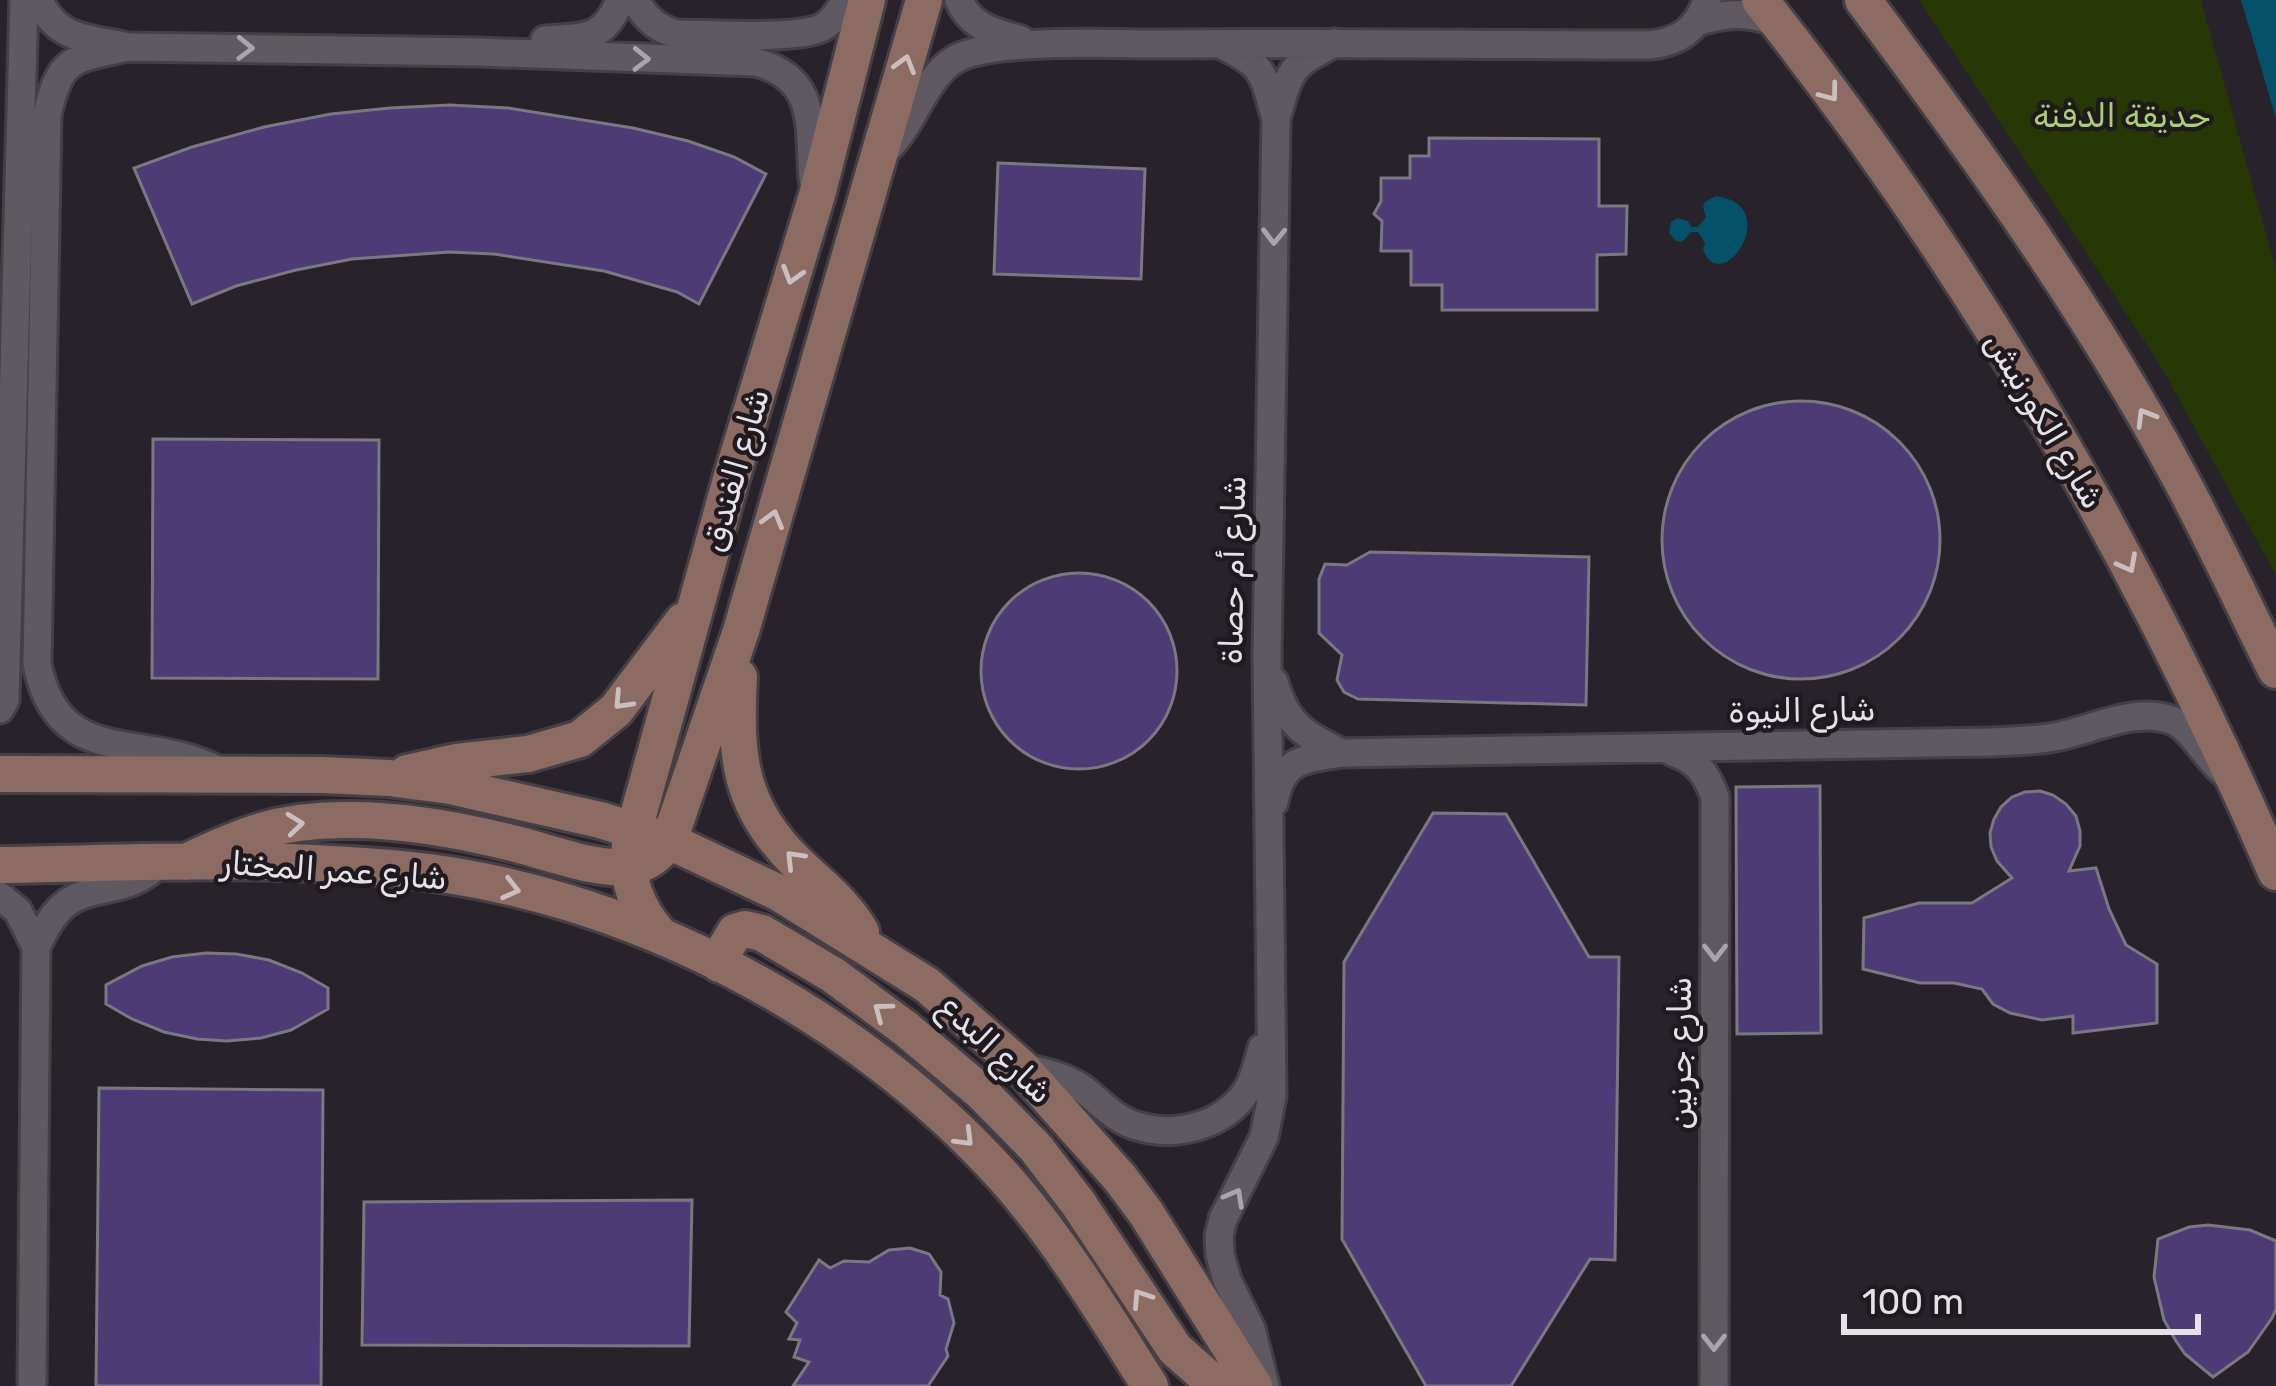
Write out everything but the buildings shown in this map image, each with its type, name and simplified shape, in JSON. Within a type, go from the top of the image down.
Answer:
[{"type":"main road","name":"شارع الفندق","points":[[660,934],[637,902],[628,867],[633,830],[817,195],[867,0]]},
{"type":"main road","name":"شارع الفندق","points":[[669,841],[741,631],[924,0]]},
{"type":"main road","points":[[1863,1],[2004,193],[2092,328],[2173,465],[2276,670]]},
{"type":"main road","name":"شارع الكورنيش","points":[[1768,11],[1909,201],[2014,365],[2131,569],[2236,779],[2276,872]]},
{"type":"main road","points":[[389,778],[456,762],[528,754],[580,739],[616,710],[694,610]]},
{"type":"main road","points":[[741,631],[737,722],[749,798],[784,851],[831,893],[869,946]]},
{"type":"main road","points":[[0,774],[389,778],[502,797],[633,830]]},
{"type":"main road","points":[[173,862],[248,833],[344,820],[424,826],[598,865],[628,867],[650,859],[669,841]]},
{"type":"main road","name":"شارع البدع","points":[[633,830],[669,841],[779,893],[869,946],[927,985],[1022,1067],[1146,1213],[1254,1386]]},
{"type":"main road","name":"شارع عمر المختار","points":[[0,865],[331,863],[405,869],[573,904],[660,934]]},
{"type":"main road","points":[[719,964],[735,932],[762,933],[833,975],[981,1092],[1036,1148],[1078,1203],[1175,1349],[1217,1386]]},
{"type":"main road","points":[[660,934],[858,1046],[957,1129],[1053,1238],[1150,1386]]},
{"type":"street","points":[[0,710],[5,700],[24,0]]},
{"type":"street","points":[[39,0],[51,22],[71,35],[128,46],[740,60],[773,67],[802,92],[809,112],[817,195]]},
{"type":"street","points":[[482,52],[593,35],[605,27],[620,0]]},
{"type":"street","points":[[635,0],[654,24],[676,34],[796,34],[818,30],[834,20],[846,0]]},
{"type":"street","points":[[959,0],[975,23],[1036,45]]},
{"type":"street","points":[[878,158],[915,116],[938,73],[958,57],[992,50],[1216,42],[1650,45],[1669,43],[1687,33],[1702,11],[1717,16],[1757,16],[1768,11]]},
{"type":"street","name":"شارع أم حصاة","points":[[1216,42],[1256,64],[1276,119]]},
{"type":"street","name":"شارع أم حصاة","points":[[1265,1386],[1252,1329],[1227,1280],[1219,1236],[1264,1137],[1271,1096],[1267,655],[1276,119],[1294,67],[1335,43]]},
{"type":"street","points":[[128,46],[83,56],[63,70],[54,83],[47,115],[37,639],[41,685],[71,728],[92,738],[179,754],[226,775]]},
{"type":"street","points":[[1267,655],[1286,715],[1313,739],[1342,753]]},
{"type":"street","name":"شارع النيوة","points":[[1267,836],[1276,791],[1291,765],[1342,753],[2025,741],[2129,718],[2158,717],[2180,724],[2210,761],[2236,779]]},
{"type":"street","name":"شارع جرنين","points":[[1663,749],[1694,761],[1706,773],[1715,797],[1714,1386]]},
{"type":"street","points":[[36,946],[62,907],[88,893],[136,881],[173,862]]},
{"type":"street","points":[[0,896],[18,911],[36,946],[32,1386]]},
{"type":"street","name":"شارع أم حصاة","points":[[1022,1067],[1070,1081],[1118,1118],[1137,1126],[1182,1130],[1220,1116],[1244,1095],[1270,1021]]},
{"type":"green space","name":"حديقة الدفنة","points":[[1919,0],[2201,0],[2276,270],[2276,575],[2159,363]]},
{"type":"water","points":[[2241,0],[2276,0],[2276,118]]},
{"type":"water","points":[[1716,196],[1736,203],[1746,215],[1742,245],[1722,264],[1711,262],[1698,232],[1691,232],[1682,242],[1669,233],[1671,222],[1678,218],[1698,227],[1706,217],[1705,202]]}]
